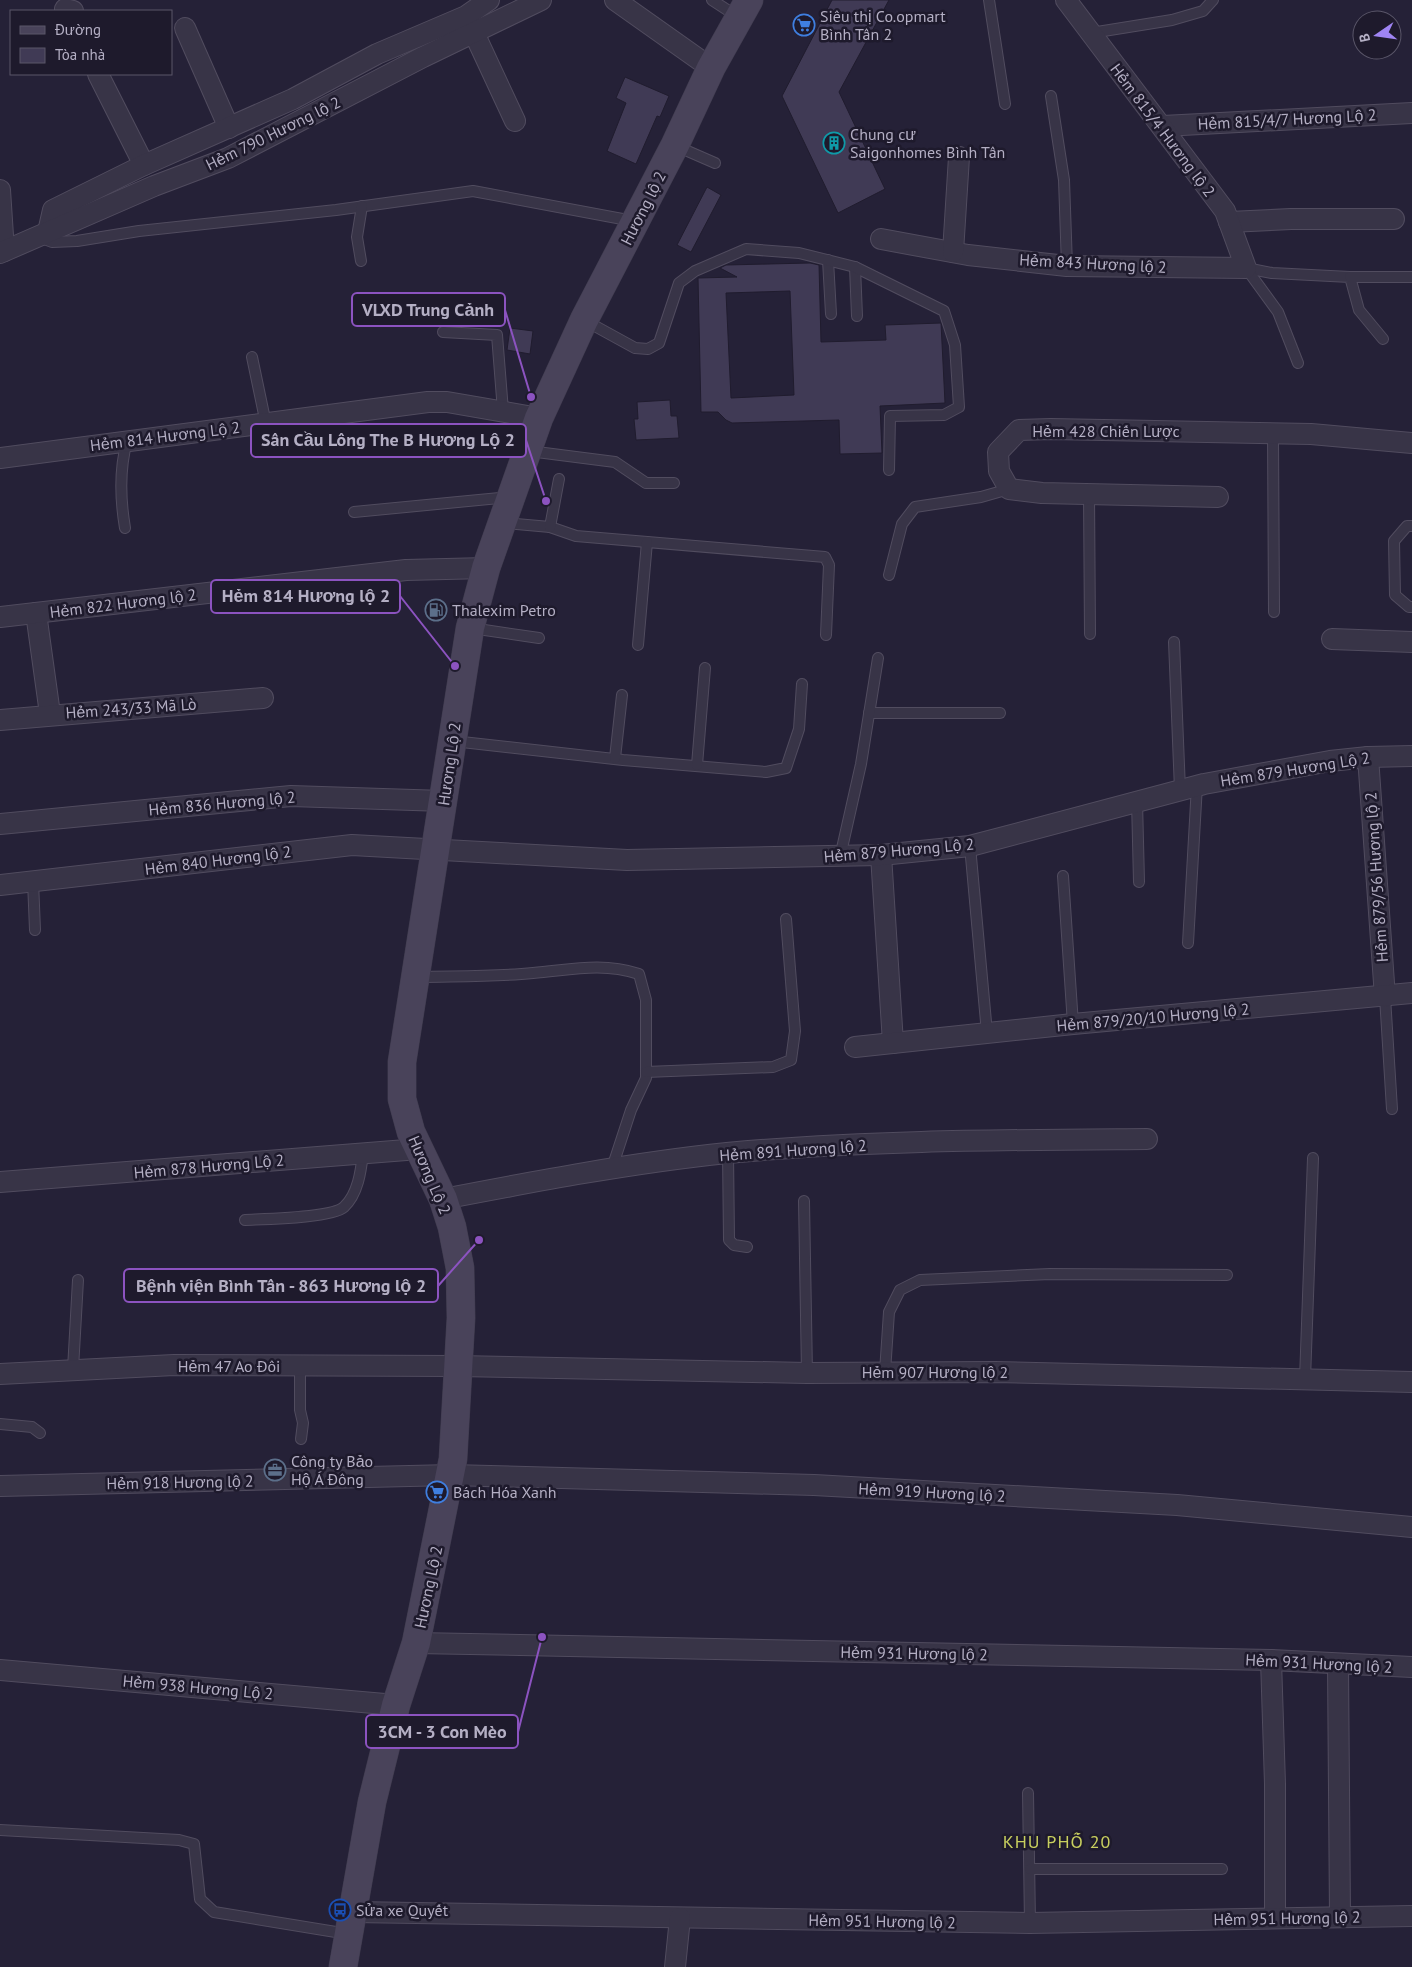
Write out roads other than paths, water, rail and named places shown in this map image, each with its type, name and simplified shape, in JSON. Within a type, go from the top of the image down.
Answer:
[{"type":"main road","name":"Hương lộ 2","points":[[538,418],[584,320],[676,145],[711,68],[744,9]]},
{"type":"main road","name":"Hương Lộ 2","points":[[343,1967],[372,1802],[396,1705],[416,1643],[451,1475],[461,1318],[460,1268],[452,1227],[443,1199],[411,1132],[402,1099],[402,1062],[470,628],[500,522],[511,497],[538,418]]},
{"type":"street","points":[[99,75],[149,175],[234,140],[293,99],[377,54],[470,24],[489,0]]},
{"type":"street","name":"Hẻm 790 Hương lộ 2","points":[[2,252],[43,234],[149,175],[234,140],[470,24],[541,0]]},
{"type":"street","points":[[615,0],[711,68]]},
{"type":"street","name":"Hẻm 815/4 Hương lộ 2","points":[[1066,0],[1163,126],[1225,211],[1246,268]]},
{"type":"street","points":[[470,24],[516,122]]},
{"type":"street","points":[[185,28],[234,140]]},
{"type":"street","name":"Hẻm 815/4/7 Hương Lộ 2","points":[[1163,126],[1412,113]]},
{"type":"street","points":[[953,252],[959,157]]},
{"type":"street","points":[[0,190],[2,252]]},
{"type":"street","points":[[1229,222],[1291,219],[1394,219]]},
{"type":"street","name":"Hẻm 843 Hương lộ 2","points":[[881,239],[953,252],[1067,266],[1246,268]]},
{"type":"street","name":"Hẻm 814 Hương Lộ 2","points":[[0,458],[428,402],[447,402],[538,418]]},
{"type":"street","name":"Hẻm 428 Chiến Lược","points":[[1009,488],[999,472],[998,452],[1019,430],[1311,434],[1412,443]]},
{"type":"street","points":[[1009,488],[1042,493],[1218,497]]},
{"type":"street","name":"Hẻm 822 Hương lộ 2","points":[[0,618],[406,570],[486,568]]},
{"type":"street","points":[[36,613],[50,714]]},
{"type":"street","points":[[1332,639],[1412,642]]},
{"type":"street","name":"Hẻm 243/33 Mã Lò","points":[[0,720],[50,714],[263,698]]},
{"type":"street","name":"Hẻm 879 Hương Lộ 2","points":[[437,848],[498,854],[627,860],[881,855],[970,846],[1189,788],[1320,763],[1368,757],[1412,756]]},
{"type":"street","name":"Hẻm 879/56 Hương lộ 2","points":[[1368,757],[1385,997]]},
{"type":"street","name":"Hẻm 836 Hương lộ 2","points":[[0,824],[291,796],[444,801]]},
{"type":"street","name":"Hẻm 840 Hương lộ 2","points":[[0,885],[352,845],[437,848]]},
{"type":"street","points":[[881,855],[893,1043]]},
{"type":"street","name":"Hẻm 879/20/10 Hương lộ 2","points":[[855,1047],[1073,1024],[1385,997],[1412,993]]},
{"type":"street","name":"Hẻm 891 Hương lộ 2","points":[[443,1199],[612,1168],[728,1153],[930,1141],[1147,1139]]},
{"type":"street","name":"Hẻm 878 Hương Lộ 2","points":[[0,1182],[419,1149]]},
{"type":"street","name":"Hẻm 47 Ao Đôi","points":[[0,1374],[174,1365],[458,1366]]},
{"type":"street","name":"Hẻm 907 Hương lộ 2","points":[[458,1366],[807,1373],[1004,1372],[1412,1382]]},
{"type":"street","name":"Hẻm 918 Hương lộ 2","points":[[0,1486],[451,1475]]},
{"type":"street","name":"Hẻm 919 Hương lộ 2","points":[[451,1475],[824,1485],[1177,1505],[1412,1528]]},
{"type":"street","name":"Hẻm 931 Hương lộ 2","points":[[416,1643],[1271,1660],[1412,1667]]},
{"type":"street","points":[[1271,1660],[1275,1784],[1275,1918]]},
{"type":"street","points":[[1338,1664],[1340,1917]]},
{"type":"street","name":"Hẻm 938 Hương Lộ 2","points":[[0,1670],[396,1705]]},
{"type":"street","name":"Hẻm 951 Hương lộ 2","points":[[350,1923],[680,1918],[1030,1923],[1340,1917],[1412,1920]]},
{"type":"street","points":[[675,1967],[680,1918]]},
{"type":"lane","points":[[712,0],[744,9]]},
{"type":"lane","points":[[989,0],[1005,104]]},
{"type":"lane","points":[[1090,33],[1172,20],[1202,11],[1213,0]]},
{"type":"lane","points":[[1051,96],[1064,180],[1067,266]]},
{"type":"lane","points":[[676,145],[714,162]]},
{"type":"lane","points":[[43,234],[52,242],[77,241],[139,231],[362,206],[473,191],[636,222]]},
{"type":"lane","points":[[360,260],[357,237],[362,206]]},
{"type":"lane","points":[[584,320],[635,348],[648,349],[660,343],[679,283],[695,271],[746,249],[798,253],[855,267],[944,311],[955,345],[959,407],[944,415],[890,416],[888,470]]},
{"type":"lane","points":[[828,260],[832,314]]},
{"type":"lane","points":[[855,267],[858,316]]},
{"type":"lane","points":[[1246,268],[1272,273],[1350,277],[1412,276]]},
{"type":"lane","points":[[1246,268],[1278,312],[1298,363]]},
{"type":"lane","points":[[1350,277],[1359,310],[1383,339]]},
{"type":"lane","points":[[443,332],[497,335],[503,411]]},
{"type":"lane","points":[[252,357],[266,424]]},
{"type":"lane","points":[[1273,433],[1274,612]]},
{"type":"lane","points":[[126,528],[121,501],[121,463],[127,440]]},
{"type":"lane","points":[[526,450],[614,462],[646,483],[674,483]]},
{"type":"lane","points":[[550,527],[560,479]]},
{"type":"lane","points":[[889,575],[902,524],[915,508],[981,497],[1009,488]]},
{"type":"lane","points":[[1089,494],[1090,634]]},
{"type":"lane","points":[[354,512],[511,497]]},
{"type":"lane","points":[[500,522],[550,527],[576,536],[825,557],[829,565],[826,634]]},
{"type":"lane","points":[[1412,526],[1407,526],[1394,541],[1395,595],[1409,607],[1412,607]]},
{"type":"lane","points":[[638,645],[648,542]]},
{"type":"lane","points":[[470,628],[538,638]]},
{"type":"lane","points":[[1174,642],[1189,788],[1188,943]]},
{"type":"lane","points":[[840,857],[861,764],[878,658]]},
{"type":"lane","points":[[697,765],[705,668]]},
{"type":"lane","points":[[452,741],[766,772],[786,768],[799,729],[802,684]]},
{"type":"lane","points":[[615,758],[622,695]]},
{"type":"lane","points":[[869,713],[1000,713]]},
{"type":"lane","points":[[1137,801],[1139,882]]},
{"type":"lane","points":[[970,846],[987,1033]]},
{"type":"lane","points":[[1064,876],[1073,1024]]},
{"type":"lane","points":[[33,881],[35,930]]},
{"type":"lane","points":[[646,1072],[773,1067],[791,1060],[795,1031],[786,919]]},
{"type":"lane","points":[[416,977],[533,973],[577,967],[618,967],[639,974],[646,1000],[646,1072],[612,1168]]},
{"type":"lane","points":[[1385,997],[1392,1109]]},
{"type":"lane","points":[[245,1220],[329,1214],[343,1207],[360,1176],[363,1153]]},
{"type":"lane","points":[[728,1153],[729,1240],[734,1246],[747,1248]]},
{"type":"lane","points":[[1305,1379],[1313,1158]]},
{"type":"lane","points":[[804,1201],[807,1373]]},
{"type":"lane","points":[[885,1372],[889,1312],[900,1290],[920,1280],[1050,1274],[1227,1275]]},
{"type":"lane","points":[[73,1369],[78,1280]]},
{"type":"lane","points":[[300,1366],[300,1410],[303,1423],[301,1439]]},
{"type":"lane","points":[[0,1424],[32,1427],[40,1433]]},
{"type":"lane","points":[[1028,1793],[1030,1923]]},
{"type":"lane","points":[[0,1830],[179,1840],[194,1844],[200,1899],[214,1912],[350,1923]]},
{"type":"lane","points":[[1030,1869],[1222,1869]]},
{"type":"place","name":"Siêu thị Co.opmart Bình Tân 2","points":[[804,25]]},
{"type":"place","name":"Chung cư Saigonhomes Bình Tân","points":[[834,143]]},
{"type":"place","name":"VLXD Trung Cảnh","points":[[531,397]]},
{"type":"place","name":"Sân Cầu Lông The B Hương Lộ 2","points":[[546,501]]},
{"type":"place","name":"Thalexim Petro","points":[[436,610]]},
{"type":"place","name":"Hẻm 814 Hương lộ 2","points":[[455,666]]},
{"type":"place","name":"Bệnh viện Bình Tân - 863 Hương lộ 2","points":[[479,1240]]},
{"type":"place","name":"Công ty Bảo Hộ Á Đông","points":[[275,1470]]},
{"type":"place","name":"Bách Hóa Xanh","points":[[437,1492]]},
{"type":"place","name":"3CM - 3 Con Mèo","points":[[542,1637]]},
{"type":"place","name":"Sửa xe Quyết","points":[[340,1910]]},
{"type":"district","name":"KHU PHỐ 20","points":[[1057,1842]]}]
